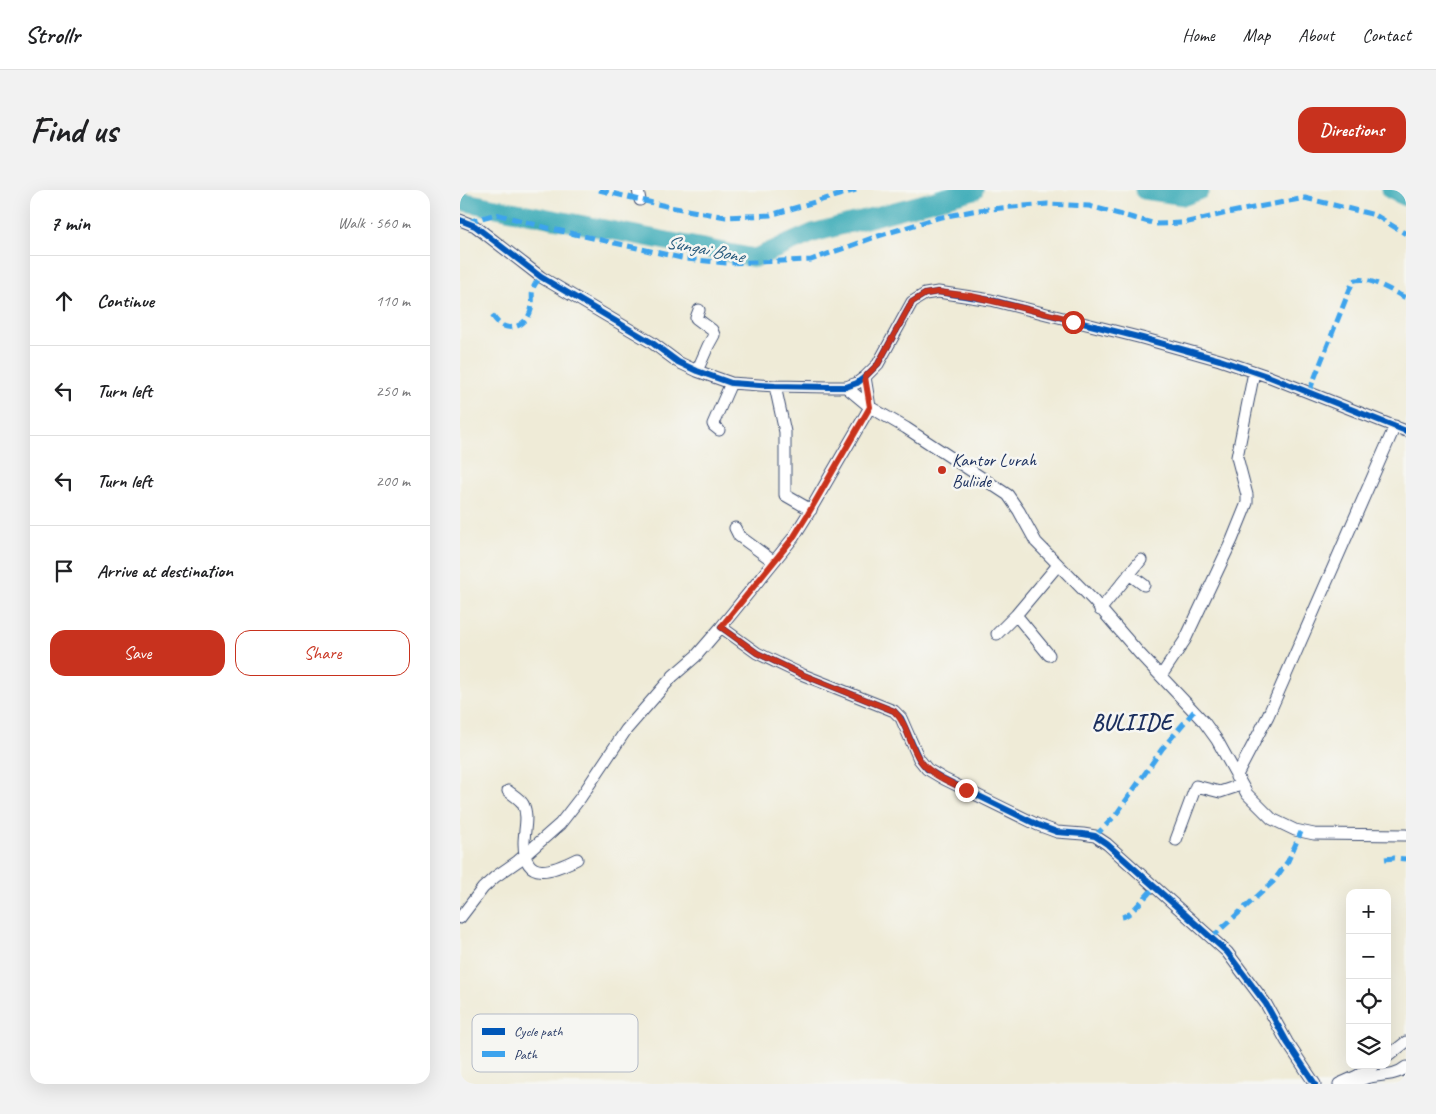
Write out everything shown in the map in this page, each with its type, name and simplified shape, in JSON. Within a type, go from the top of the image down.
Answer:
[{"type":"street","points":[[460,220],[475,226],[541,277],[651,342],[678,362],[731,383],[846,387],[865,377],[878,364],[912,302],[925,294],[938,292],[971,296],[1069,319],[1212,358],[1254,372],[1400,429],[1238,781],[1220,792],[1196,786],[1176,840]]},
{"type":"street","points":[[697,371],[714,335],[712,330],[696,318],[699,310]]},
{"type":"street","points":[[1161,676],[1184,640],[1232,540],[1247,503],[1247,495],[1237,457],[1254,372]]},
{"type":"street","points":[[460,918],[483,888],[560,824],[581,797],[626,730],[673,676],[696,656],[793,538],[870,407],[865,377]]},
{"type":"street","points":[[719,430],[713,424],[731,383]]},
{"type":"street","points":[[775,386],[785,432],[785,495],[811,510]]},
{"type":"street","points":[[846,387],[870,407],[1005,492],[1019,511],[1036,542],[1212,732],[1238,781],[1256,805],[1272,819],[1295,830],[1314,834],[1406,835]]},
{"type":"street","points":[[735,528],[739,536],[773,561]]},
{"type":"street","points":[[1100,610],[1141,560]]},
{"type":"street","points":[[997,634],[1058,566]]},
{"type":"street","points":[[1129,574],[1144,585]]},
{"type":"street","points":[[1016,614],[1049,655]]},
{"type":"street","points":[[721,627],[757,653],[801,674],[894,711],[901,718],[919,759],[927,769],[944,779],[1038,825],[1057,832],[1095,836],[1107,844],[1226,952],[1266,1004],[1287,1042],[1315,1084]]},
{"type":"street","points":[[508,791],[523,805],[526,824],[525,855],[533,869],[543,872],[577,859]]},
{"type":"street","points":[[1391,1054],[1406,1042]]},
{"type":"street","points":[[1355,1084],[1360,1079],[1396,1074],[1406,1067]]},
{"type":"street","points":[[1399,1084],[1406,1067]]},
{"type":"street","points":[[1340,1084],[1368,1069]]},
{"type":"waterway","name":"Sungai Bone","points":[[460,201],[755,258],[813,233],[974,190]]},
{"type":"waterway","name":"Sungai Bone","points":[[1144,190],[1185,196],[1200,190]]},
{"type":"waterway","name":"Sungai Bone","points":[[1391,190],[1406,197]]},
{"type":"marked path","points":[[599,190],[670,207],[726,217],[770,215],[856,190]]},
{"type":"marked path","points":[[468,222],[496,214],[548,228],[686,259],[726,263],[811,260],[875,237],[937,218],[978,210],[1048,204],[1089,206],[1156,224],[1184,223],[1305,198],[1375,215],[1406,234]]},
{"type":"marked path","points":[[492,315],[505,327],[514,327],[523,323],[531,310],[534,286],[541,277]]},
{"type":"marked path","points":[[1309,392],[1353,281],[1358,279],[1372,282],[1406,298]]},
{"type":"marked path","points":[[1095,836],[1115,816],[1162,749],[1194,711]]},
{"type":"marked path","points":[[1211,938],[1273,882],[1288,861],[1301,832]]},
{"type":"marked path","points":[[1385,859],[1406,859]]},
{"type":"marked path","points":[[1122,917],[1134,909],[1154,888]]},
{"type":"cycle path","points":[[460,220],[475,226],[541,277],[651,342],[678,362],[731,383],[829,387],[846,387],[857,383],[878,364],[912,302],[925,294],[938,292],[991,300],[1142,338],[1220,360],[1270,377],[1406,431]]},
{"type":"cycle path","points":[[721,627],[757,653],[801,674],[894,711],[901,718],[919,759],[927,769],[944,779],[1038,825],[1057,832],[1095,836],[1107,844],[1227,952],[1266,1004],[1287,1042],[1315,1084]]},
{"type":"place","name":"Kantor Lurah Buliide","points":[[942,470]]},
{"type":"district","name":"BULIIDE","points":[[1132,723]]},
{"type":"route","points":[[966,790],[927,769],[919,759],[901,718],[894,711],[841,691],[757,653],[721,627],[793,538],[828,480],[870,407],[865,377],[878,364],[912,302],[925,294],[938,292],[971,296],[1069,319],[1073,322]]}]
